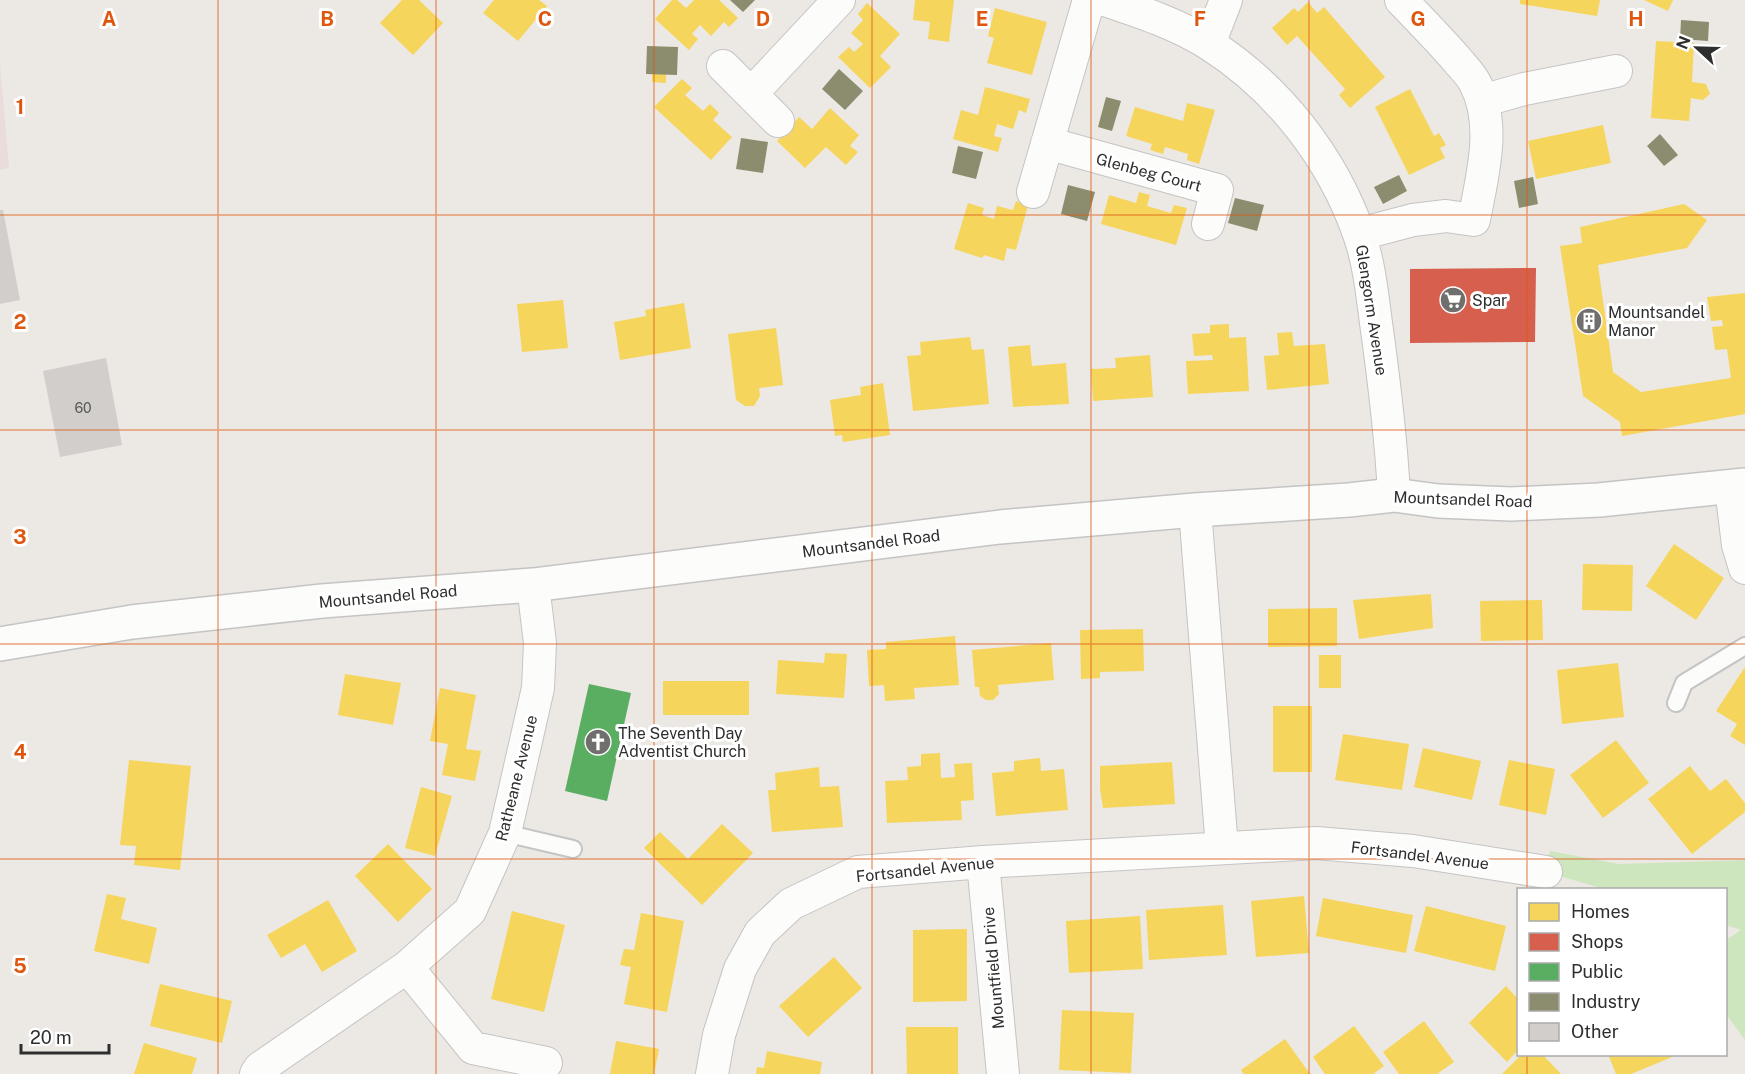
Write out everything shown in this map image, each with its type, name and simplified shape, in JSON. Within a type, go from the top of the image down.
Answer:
[{"type":"street","points":[[751,94],[839,0]]},
{"type":"street","points":[[1034,192],[1089,0]]},
{"type":"street","name":"Glengorm Avenue","points":[[1105,0],[1166,21],[1209,44],[1239,65],[1267,89],[1309,137],[1336,179],[1360,234],[1368,268],[1382,365],[1394,495]]},
{"type":"street","points":[[1209,44],[1226,0]]},
{"type":"street","points":[[1360,234],[1413,220],[1446,216],[1474,220],[1486,154],[1486,118],[1475,81],[1401,0]]},
{"type":"street","points":[[723,66],[778,121]]},
{"type":"street","points":[[1482,101],[1524,89],[1616,71]]},
{"type":"street","name":"Glenbeg Court","points":[[1047,143],[1217,190],[1208,224]]},
{"type":"street","points":[[1738,486],[1738,545],[1745,568]]},
{"type":"street","name":"Mountsandel Road","points":[[0,644],[132,622],[322,601],[533,585],[1000,527],[1394,495],[1438,501],[1511,504],[1599,500],[1738,486]]},
{"type":"street","points":[[1195,510],[1222,848]]},
{"type":"street","name":"Ratheane Avenue","points":[[256,1074],[260,1068],[407,968],[470,911],[505,833],[538,688],[540,643],[533,585]]},
{"type":"street","name":"Fortsandel Avenue","points":[[712,1074],[719,1035],[740,969],[760,933],[791,904],[858,872],[983,862],[1316,843],[1413,851],[1546,872]]},
{"type":"street","name":"Mountfield Drive","points":[[983,862],[1003,1074]]},
{"type":"street","points":[[407,968],[473,1047],[546,1063]]},
{"type":"lane","points":[[1676,703],[1684,683],[1745,646]]},
{"type":"lane","points":[[505,833],[573,849]]},
{"type":"shaded area","points":[[0,64],[9,168],[0,170]]},
{"type":"green space","points":[[1550,851],[1619,864],[1745,860],[1745,1040],[1727,1015],[1727,939],[1741,930],[1727,925],[1727,888],[1601,888],[1546,872]]},
{"type":"building: Homes","points":[[402,0],[419,0],[443,23],[413,55],[380,23]]},
{"type":"building: Homes","points":[[494,0],[539,0],[547,6],[518,41],[483,13]]},
{"type":"building: Homes","points":[[672,0],[677,0],[686,8],[694,0],[719,0],[738,18],[729,27],[724,22],[711,36],[700,25],[692,34],[698,39],[689,50],[655,19]]},
{"type":"building: Homes","points":[[915,0],[954,0],[949,42],[928,39],[930,22],[913,20]]},
{"type":"building: Homes","points":[[1520,0],[1600,0],[1597,16],[1520,4]]},
{"type":"building: Homes","points":[[1644,0],[1673,0],[1668,11]]},
{"type":"building: Homes","points":[[1308,2],[1317,13],[1324,7],[1385,77],[1350,108],[1339,95],[1345,89],[1297,36],[1287,45],[1272,28],[1294,8],[1298,12]]},
{"type":"building: Homes","points":[[867,3],[900,34],[880,56],[891,67],[870,88],[838,57],[849,47],[854,52],[863,44],[851,33],[863,20],[858,14]]},
{"type":"building: Homes","points":[[995,8],[1047,22],[1032,75],[987,63],[994,38],[988,36]]},
{"type":"building: Homes","points":[[1656,41],[1694,43],[1692,82],[1706,84],[1710,94],[1703,100],[1691,98],[1689,121],[1651,118]]},
{"type":"building: Homes","points":[[652,74],[666,74],[666,83],[652,82]]},
{"type":"building: Homes","points":[[682,79],[692,88],[685,95],[703,111],[710,104],[719,113],[713,120],[732,137],[711,160],[654,107]]},
{"type":"building: Homes","points":[[985,87],[1030,99],[1026,113],[1019,110],[1013,129],[997,124],[994,136],[1002,138],[998,152],[953,139],[961,110],[978,115]]},
{"type":"building: Homes","points":[[1410,89],[1434,136],[1439,133],[1446,145],[1440,148],[1445,158],[1409,175],[1375,107]]},
{"type":"building: Homes","points":[[1187,103],[1215,110],[1199,164],[1187,160],[1188,154],[1165,147],[1163,154],[1150,150],[1152,144],[1126,136],[1135,107],[1183,121]]},
{"type":"building: Homes","points":[[830,108],[859,135],[850,146],[858,152],[846,165],[826,147],[805,168],[777,141],[799,117],[812,129]]},
{"type":"building: Homes","points":[[1603,125],[1611,163],[1536,179],[1528,141]]},
{"type":"building: Homes","points":[[1139,192],[1150,195],[1147,206],[1171,213],[1174,205],[1187,208],[1176,245],[1101,224],[1109,195],[1136,203]]},
{"type":"building: Homes","points":[[1016,201],[1028,205],[1016,250],[1007,248],[1004,261],[984,255],[982,258],[954,249],[968,203],[984,208],[982,215],[994,219],[997,206],[1013,210]]},
{"type":"building: Homes","name":"Mountsandel Manor","points":[[1684,204],[1707,220],[1687,248],[1598,265],[1613,372],[1641,392],[1731,378],[1727,349],[1715,350],[1712,327],[1723,326],[1722,320],[1711,321],[1707,297],[1745,293],[1745,414],[1622,436],[1620,422],[1583,396],[1560,246],[1582,243],[1580,227]]},
{"type":"building: Homes","points":[[563,300],[568,348],[522,352],[517,304]]},
{"type":"building: Homes","points":[[684,303],[691,348],[620,360],[614,322],[646,316],[645,310]]},
{"type":"building: Homes","points":[[1229,324],[1229,338],[1246,337],[1249,391],[1188,394],[1186,361],[1213,360],[1212,355],[1194,356],[1192,334],[1210,333],[1210,325]]},
{"type":"building: Homes","points":[[776,328],[783,385],[759,388],[760,396],[754,406],[745,406],[736,400],[728,334]]},
{"type":"building: Homes","points":[[1292,332],[1294,346],[1325,344],[1329,384],[1267,390],[1264,356],[1279,355],[1277,333]]},
{"type":"building: Homes","points":[[970,337],[972,350],[984,349],[989,404],[913,411],[907,356],[921,355],[920,342]]},
{"type":"building: Homes","points":[[1030,345],[1032,366],[1066,363],[1069,404],[1013,407],[1008,347]]},
{"type":"building: Homes","points":[[1150,355],[1153,397],[1093,401],[1091,369],[1116,368],[1115,358]]},
{"type":"building: Homes","points":[[883,383],[890,435],[843,442],[842,435],[835,436],[830,400],[861,395],[860,387]]},
{"type":"building: Homes","points":[[1674,544],[1724,578],[1696,620],[1646,586]]},
{"type":"building: Homes","points":[[1583,564],[1633,565],[1632,611],[1582,610]]},
{"type":"building: Homes","points":[[1431,594],[1433,628],[1359,639],[1353,600]]},
{"type":"building: Homes","points":[[1542,600],[1543,640],[1481,641],[1480,601]]},
{"type":"building: Homes","points":[[1337,608],[1337,646],[1268,647],[1268,609]]},
{"type":"building: Homes","points":[[1143,629],[1144,671],[1100,672],[1100,678],[1081,679],[1080,630]]},
{"type":"building: Homes","points":[[955,636],[959,685],[914,688],[915,699],[885,701],[884,685],[869,686],[867,650],[886,649],[886,642]]},
{"type":"building: Homes","points":[[1051,643],[1054,680],[998,685],[999,694],[993,700],[986,700],[980,696],[979,687],[975,687],[972,650]]},
{"type":"building: Homes","points":[[825,653],[847,654],[844,698],[776,694],[778,660],[824,663]]},
{"type":"building: Homes","points":[[1319,655],[1341,655],[1341,688],[1319,688]]},
{"type":"building: Homes","points":[[1618,663],[1624,717],[1562,724],[1557,670]]},
{"type":"building: Homes","points":[[1745,667],[1745,745],[1730,736],[1737,724],[1716,711]]},
{"type":"building: Homes","points":[[345,674],[401,683],[393,725],[338,715]]},
{"type":"building: Homes","points":[[663,681],[749,681],[749,715],[663,715]]},
{"type":"building: Homes","points":[[440,688],[476,695],[466,749],[481,751],[475,781],[442,775],[448,744],[430,741]]},
{"type":"building: Homes","points":[[1273,706],[1312,706],[1312,772],[1273,772]]},
{"type":"building: Homes","points":[[1343,734],[1409,744],[1402,790],[1335,780]]},
{"type":"building: Homes","points":[[1616,740],[1649,783],[1603,818],[1570,775]]},
{"type":"building: Homes","points":[[1423,748],[1481,761],[1472,800],[1414,787]]},
{"type":"building: Homes","points":[[940,753],[941,778],[955,777],[954,764],[972,763],[974,800],[961,801],[962,820],[887,823],[885,781],[908,780],[907,767],[921,766],[921,754]]},
{"type":"building: Homes","points":[[1040,758],[1041,771],[1064,769],[1068,810],[996,816],[992,773],[1014,771],[1014,761]]},
{"type":"building: Homes","points":[[129,760],[191,766],[180,870],[134,865],[136,846],[120,845]]},
{"type":"building: Homes","points":[[1509,760],[1555,769],[1546,815],[1499,805]]},
{"type":"building: Homes","points":[[1172,762],[1175,804],[1103,808],[1100,766]]},
{"type":"building: Homes","points":[[1690,766],[1710,791],[1726,779],[1745,803],[1745,812],[1692,854],[1648,799]]},
{"type":"building: Homes","points":[[819,767],[820,787],[839,786],[843,827],[772,832],[768,790],[776,790],[775,773]]},
{"type":"building: Homes","points":[[421,787],[452,796],[435,856],[405,848]]},
{"type":"building: Homes","points":[[722,824],[753,853],[702,905],[644,848],[660,832],[688,859]]},
{"type":"building: Homes","points":[[388,844],[432,889],[398,922],[355,876]]},
{"type":"building: Homes","points":[[107,894],[126,898],[121,919],[157,928],[149,964],[94,951]]},
{"type":"building: Homes","points":[[1304,896],[1309,953],[1256,957],[1251,901]]},
{"type":"building: Homes","points":[[1323,898],[1413,915],[1406,953],[1316,936]]},
{"type":"building: Homes","points":[[328,900],[357,951],[322,972],[305,944],[281,958],[267,935]]},
{"type":"building: Homes","points":[[1223,905],[1227,955],[1149,960],[1146,910]]},
{"type":"building: Homes","points":[[1426,906],[1506,926],[1495,971],[1414,951]]},
{"type":"building: Homes","points":[[512,911],[565,925],[544,1012],[491,999]]},
{"type":"building: Homes","points":[[641,913],[684,921],[667,1012],[624,1004],[631,967],[620,965],[624,949],[634,950]]},
{"type":"building: Homes","points":[[1140,916],[1143,969],[1069,973],[1066,921]]},
{"type":"building: Homes","points":[[967,929],[967,1001],[913,1002],[913,930]]},
{"type":"building: Homes","points":[[834,957],[862,988],[808,1037],[779,1006]]},
{"type":"building: Homes","points":[[160,984],[232,1001],[222,1043],[150,1026]]},
{"type":"building: Homes","points":[[1506,986],[1517,998],[1517,1051],[1507,1062],[1469,1023]]},
{"type":"building: Homes","points":[[1062,1010],[1134,1013],[1131,1073],[1059,1070]]},
{"type":"building: Homes","points":[[1424,1021],[1454,1062],[1437,1074],[1399,1074],[1383,1052]]},
{"type":"building: Homes","points":[[1354,1026],[1384,1066],[1373,1074],[1325,1074],[1313,1057]]},
{"type":"building: Homes","points":[[906,1027],[958,1027],[958,1074],[907,1074]]},
{"type":"building: Homes","points":[[1285,1039],[1310,1074],[1244,1074],[1241,1070]]},
{"type":"building: Homes","points":[[616,1041],[659,1049],[654,1074],[610,1074]]},
{"type":"building: Homes","points":[[144,1043],[197,1058],[192,1074],[134,1074]]},
{"type":"building: Homes","points":[[767,1051],[822,1062],[820,1074],[756,1074],[757,1067],[764,1068]]},
{"type":"building: Homes","points":[[1520,1056],[1544,1056],[1561,1074],[1502,1074]]},
{"type":"building: Homes","points":[[1609,1056],[1675,1056],[1631,1074],[1616,1074]]},
{"type":"building: Shops","points":[[1536,268],[1535,342],[1410,343],[1410,269]]},
{"type":"building: Public","name":"The Seventh Day Adventist Church","points":[[589,684],[631,693],[607,801],[565,791]]},
{"type":"building: Industry","points":[[730,0],[755,0],[743,12]]},
{"type":"building: Industry","points":[[1681,20],[1709,22],[1708,41],[1680,39]]},
{"type":"building: Industry","points":[[647,46],[678,47],[677,75],[646,74]]},
{"type":"building: Industry","points":[[839,69],[863,91],[845,110],[822,89]]},
{"type":"building: Industry","points":[[1106,97],[1121,101],[1112,131],[1098,127]]},
{"type":"building: Industry","points":[[1660,134],[1678,155],[1664,166],[1647,146]]},
{"type":"building: Industry","points":[[741,138],[768,142],[763,173],[736,169]]},
{"type":"building: Industry","points":[[958,146],[983,152],[976,179],[952,173]]},
{"type":"building: Industry","points":[[1399,175],[1407,191],[1383,204],[1374,187]]},
{"type":"building: Industry","points":[[1533,177],[1538,204],[1519,208],[1514,181]]},
{"type":"building: Industry","points":[[1068,185],[1095,192],[1087,221],[1061,214]]},
{"type":"building: Industry","points":[[1235,198],[1264,205],[1257,231],[1228,223]]},
{"type":"building: Other","points":[[0,210],[3,210],[20,300],[0,304]]},
{"type":"building: Other","points":[[106,358],[122,445],[60,457],[43,371]]},
{"type":"place","name":"Spar","points":[[1453,300]]},
{"type":"place","name":"Mountsandel Manor","points":[[1589,321]]},
{"type":"place","name":"The Seventh Day Adventist Church","points":[[598,742]]}]
